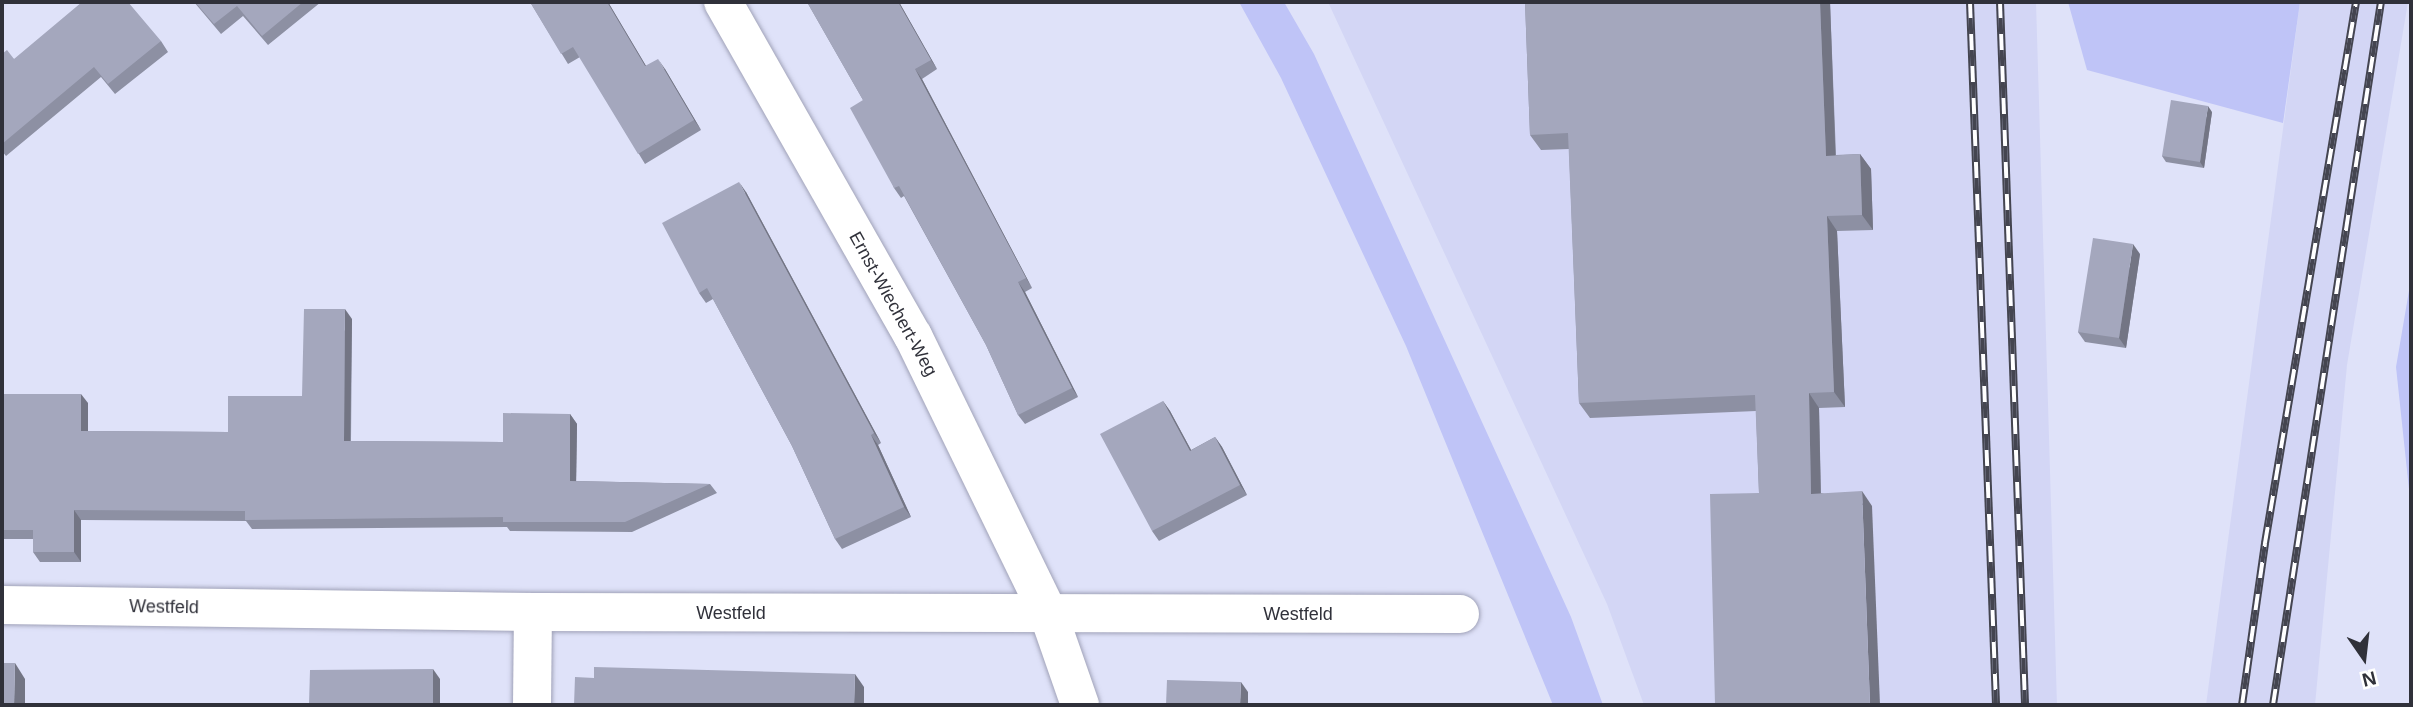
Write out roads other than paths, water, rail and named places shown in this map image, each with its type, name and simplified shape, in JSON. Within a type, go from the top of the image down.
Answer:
[{"type":"street","name":"Ernst-Wiechert-Weg","points":[[723,2],[913,336],[1048,613],[1080,705]]},
{"type":"street","name":"Westfeld","points":[[2,605],[533,612],[1461,614]]},
{"type":"street","points":[[532,705],[533,612]]},
{"type":"railway","points":[[1970,2],[1996,705]]},
{"type":"railway","points":[[2000,2],[2025,705]]},
{"type":"railway","points":[[2242,705],[2265,543],[2356,2]]},
{"type":"railway","points":[[2273,705],[2381,2]]}]
